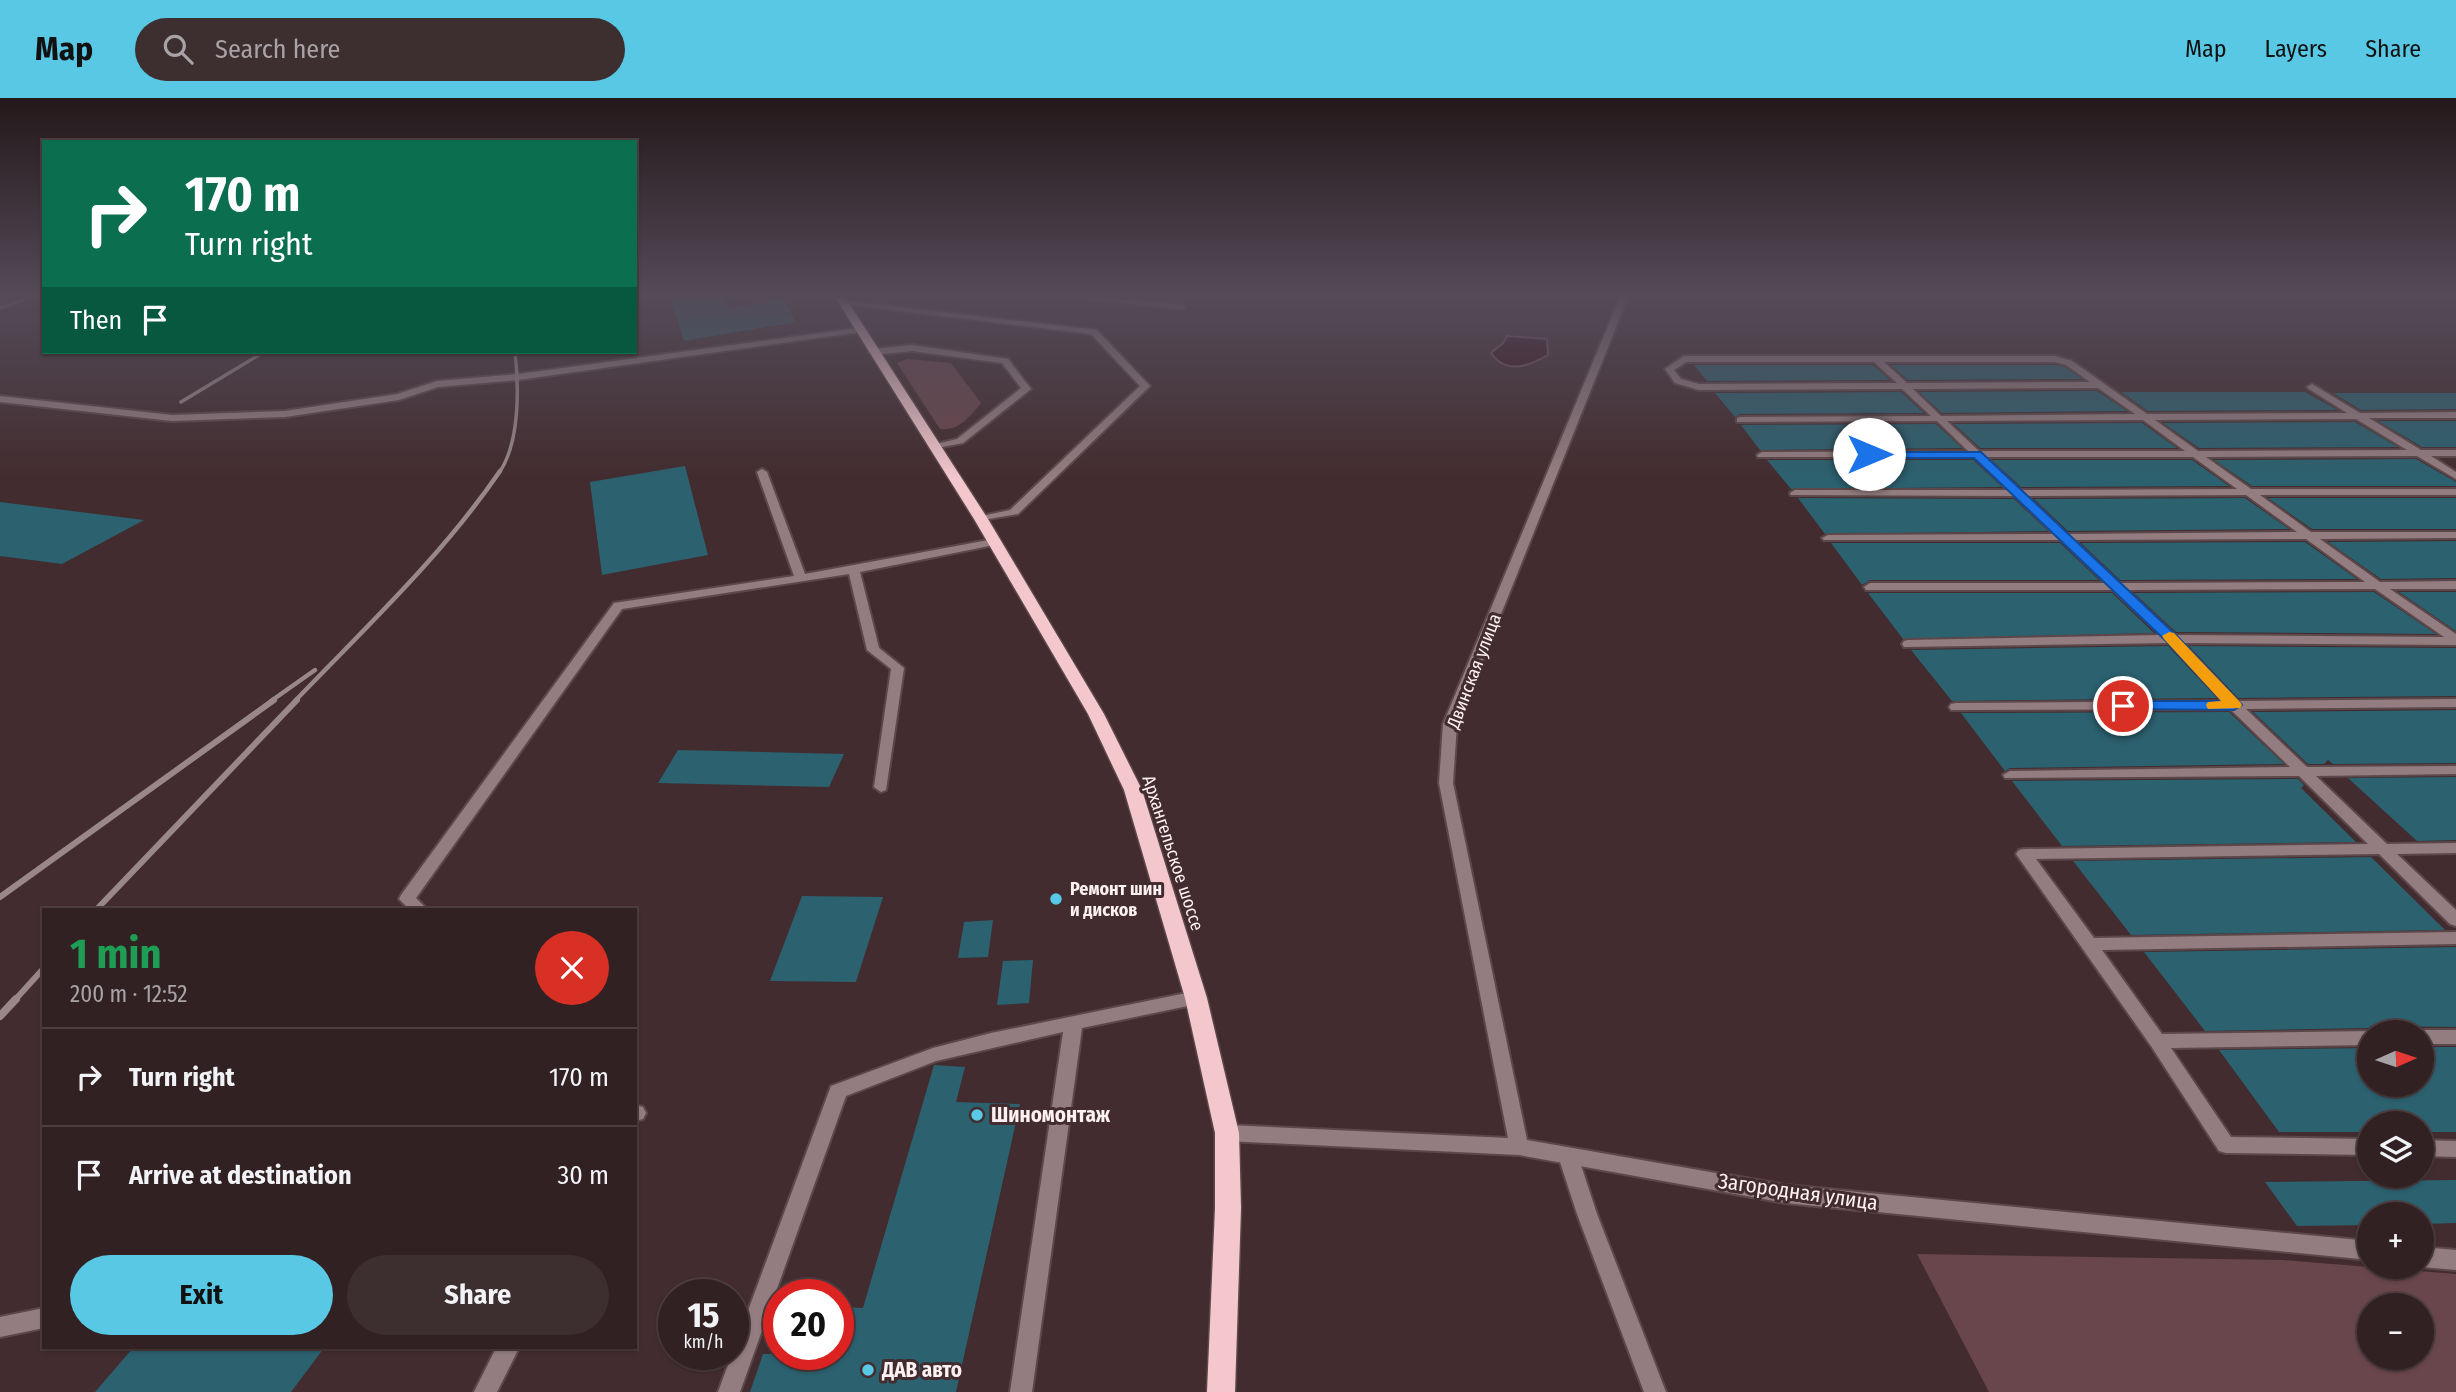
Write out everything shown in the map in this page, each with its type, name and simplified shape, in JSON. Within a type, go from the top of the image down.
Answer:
[{"type":"main road","name":"Архангельское шоссе","points":[[877,357],[981,519],[1096,713],[1133,790],[1196,998],[1227,1133],[1228,1208],[1222,1392]]},
{"type":"street","points":[[0,399],[172,418],[285,414],[399,397],[437,384],[518,377],[612,357]]},
{"type":"street","points":[[935,447],[960,441],[1026,389],[1005,361],[979,357]]},
{"type":"street","points":[[981,519],[1014,512],[1145,386],[1118,357]]},
{"type":"street","name":"Двинская улица","points":[[1519,1147],[1446,783],[1450,724],[1599,357]]},
{"type":"street","points":[[2101,385],[1699,387],[1678,381],[1670,369],[1684,359],[2054,359],[2069,363],[2101,385],[2150,419],[2375,585],[2456,641]]},
{"type":"street","points":[[1876,359],[2172,639],[2234,705],[2456,920]]},
{"type":"street","points":[[2312,387],[2456,476]]},
{"type":"street","points":[[1740,420],[2456,415]]},
{"type":"street","points":[[1762,455],[2456,453]]},
{"type":"street","points":[[762,472],[801,578]]},
{"type":"street","points":[[1795,494],[2456,492]]},
{"type":"street","points":[[1828,538],[2456,535]]},
{"type":"street","points":[[418,908],[407,899],[618,606],[854,570],[994,542]]},
{"type":"street","points":[[854,570],[873,650],[898,667],[881,787]]},
{"type":"street","points":[[1870,587],[2456,584]]},
{"type":"street","points":[[1908,644],[2172,639],[2456,641]]},
{"type":"street","points":[[1956,707],[2456,703]]},
{"type":"street","points":[[2010,775],[2456,770]]},
{"type":"street","points":[[2357,1147],[2226,1145],[2157,1041],[2024,854],[2456,848]]},
{"type":"street","points":[[2089,944],[2456,938]]},
{"type":"street","points":[[729,1392],[838,1091],[933,1055],[991,1040],[1073,1026],[1196,998]]},
{"type":"street","points":[[1021,1392],[1073,1026]]},
{"type":"street","points":[[2434,1037],[2456,1037]]},
{"type":"street","points":[[2157,1041],[2357,1038]]},
{"type":"street","name":"Загородная улица","points":[[1227,1133],[1519,1147],[1785,1194],[2357,1250]]},
{"type":"street","points":[[2434,1148],[2456,1149]]},
{"type":"street","points":[[1568,1156],[1587,1214],[1655,1392]]},
{"type":"street","points":[[2434,1257],[2456,1260]]},
{"type":"street","points":[[0,1327],[42,1318]]},
{"type":"street","points":[[485,1392],[507,1349]]},
{"type":"shaded area","points":[[1495,357],[1543,357],[1518,366]]},
{"type":"shaded area","points":[[907,359],[951,363],[981,403],[959,425],[940,429],[897,363]]},
{"type":"shaded area","points":[[1917,1254],[2283,1260],[2357,1266],[2357,1279],[2434,1279],[2434,1272],[2456,1274],[2456,1392],[1989,1392]]},
{"type":"building","points":[[1694,365],[1873,365],[1890,380],[1707,381]]},
{"type":"building","points":[[1891,365],[2055,365],[2065,367],[2082,379],[1908,380]]},
{"type":"building","points":[[2097,391],[2127,411],[1942,413],[1919,392]]},
{"type":"building","points":[[1901,392],[1924,413],[1740,414],[1735,417],[1715,393]]},
{"type":"building","points":[[2121,392],[2305,392],[2338,410],[2148,411]]},
{"type":"building","points":[[2333,393],[2456,393],[2456,409],[2361,410]]},
{"type":"building","points":[[2378,421],[2456,421],[2456,447],[2422,447]]},
{"type":"building","points":[[2355,422],[2398,447],[2199,448],[2163,423]]},
{"type":"building","points":[[2142,423],[2177,448],[1980,448],[1954,424]]},
{"type":"building","points":[[1936,424],[1962,448],[1760,450],[1741,425]]},
{"type":"building","points":[[2416,459],[2456,482],[2456,486],[2252,486],[2214,460]]},
{"type":"building","points":[[1767,460],[1973,460],[2002,487],[1791,489]]},
{"type":"building","points":[[1992,460],[2192,460],[2229,486],[2021,487]]},
{"type":"building","points":[[685,466],[708,555],[602,575],[590,482]]},
{"type":"building","points":[[1798,498],[2014,499],[2048,531],[1825,534]]},
{"type":"building","points":[[2245,498],[2289,529],[2068,531],[2034,499]]},
{"type":"building","points":[[2268,498],[2456,498],[2456,529],[2312,529]]},
{"type":"building","points":[[0,502],[144,520],[62,564],[0,556]]},
{"type":"building","points":[[2456,541],[2456,578],[2381,579],[2328,542]]},
{"type":"building","points":[[2305,542],[2357,579],[2120,580],[2081,543]]},
{"type":"building","points":[[1831,543],[2060,543],[2099,580],[1870,580],[1862,585]]},
{"type":"building","points":[[2374,592],[2436,634],[2176,632],[2134,593]]},
{"type":"building","points":[[2399,592],[2456,592],[2456,631]]},
{"type":"building","points":[[1868,593],[2112,593],[2154,633],[1903,639]]},
{"type":"building","points":[[2168,646],[2217,698],[1952,701],[1911,650]]},
{"type":"building","points":[[2189,646],[2456,648],[2456,696],[2238,698]]},
{"type":"building","points":[[2456,710],[2456,763],[2333,764],[2328,760],[2324,764],[2308,764],[2253,712]]},
{"type":"building","points":[[2229,712],[2284,764],[2010,768],[2005,771],[1961,713]]},
{"type":"building","points":[[678,750],[844,754],[829,787],[658,783]]},
{"type":"building","points":[[2456,777],[2456,840],[2417,841],[2348,778]]},
{"type":"building","points":[[2298,779],[2304,785],[2301,788],[2356,842],[2062,846],[2012,781]]},
{"type":"building","points":[[2371,857],[2445,930],[2131,935],[2073,861]]},
{"type":"building","points":[[802,896],[883,897],[856,982],[770,981]]},
{"type":"building","points":[[993,920],[988,957],[958,958],[964,922]]},
{"type":"building","points":[[2456,947],[2456,1027],[2434,1027],[2434,1020],[2357,1020],[2357,1028],[2205,1031],[2144,952]]},
{"type":"building","points":[[1033,960],[1029,1003],[997,1005],[1003,961]]},
{"type":"building","points":[[2434,1047],[2456,1047],[2456,1132],[2434,1132],[2434,1111],[2357,1111],[2357,1132],[2279,1132],[2219,1050],[2357,1048],[2357,1097],[2434,1097]]},
{"type":"building","points":[[934,1065],[965,1067],[956,1102],[1020,1104],[956,1392],[750,1392],[763,1354],[763,1370],[854,1370],[854,1308],[863,1308]]},
{"type":"building","points":[[2434,1180],[2456,1180],[2456,1223],[2434,1224],[2434,1202],[2357,1202],[2357,1225],[2297,1226],[2265,1182],[2357,1181],[2357,1188],[2434,1188]]},
{"type":"building","points":[[132,1349],[323,1349],[291,1392],[95,1392]]},
{"type":"railway","points":[[181,402],[255,357]]},
{"type":"railway","points":[[499,473],[506,461],[514,431],[517,398],[515,357]]},
{"type":"railway","points":[[295,701],[428,562],[500,471]]},
{"type":"railway","points":[[271,701],[315,670]]},
{"type":"railway","points":[[0,897],[274,700]]},
{"type":"railway","points":[[98,908],[297,700]]},
{"type":"railway","points":[[14,1001],[42,970]]},
{"type":"railway","points":[[0,1016],[16,999]]},
{"type":"slow traffic","points":[[2169,636],[2234,705],[2214,705]]},
{"type":"place","name":"Ремонт шин и дисков","points":[[1056,899]]},
{"type":"place","name":"Шиномонтаж","points":[[977,1115]]},
{"type":"place","name":"ДАВ авто","points":[[868,1370]]},
{"type":"route","points":[[1869,454],[1977,454],[2172,639],[2234,705],[2123,706]]}]
